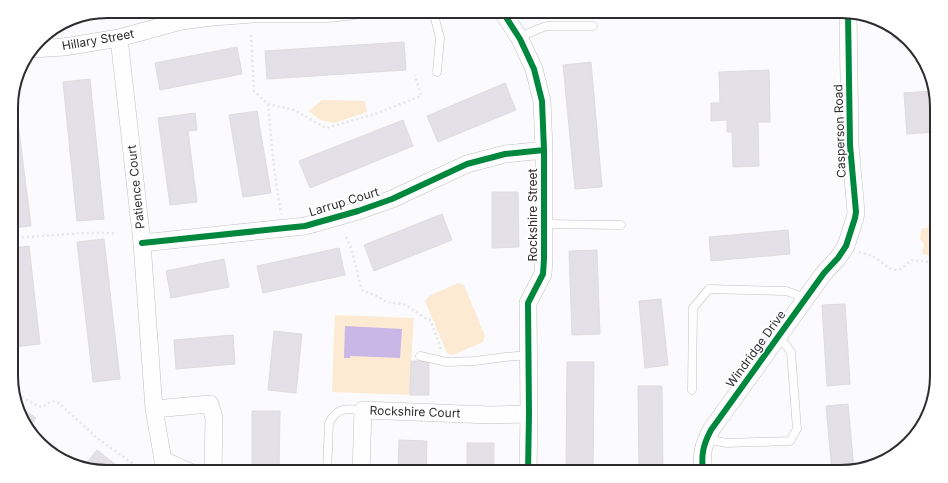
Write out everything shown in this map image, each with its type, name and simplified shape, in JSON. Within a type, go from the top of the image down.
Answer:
[{"type":"street","name":"Hillary Street","points":[[40,49],[64,47],[119,38],[181,21],[205,18]]},
{"type":"street","name":"Rockshire Street","points":[[507,18],[519,37],[534,69],[542,101],[545,224],[544,259],[543,274],[528,303],[530,414],[528,465]]},
{"type":"street","name":"Casperson Road","points":[[846,246],[856,212],[850,145],[848,19]]},
{"type":"street","name":"Patience Court","points":[[119,38],[142,243],[154,409],[163,460],[174,465]]},
{"type":"street","name":"Larrup Court","points":[[142,243],[304,226],[392,199],[467,164],[505,154],[544,150]]},
{"type":"street","name":"Windridge Drive","points":[[702,465],[703,451],[706,439],[711,430],[824,273],[838,258],[846,246]]},
{"type":"street","points":[[154,409],[210,404],[214,418],[213,465]]},
{"type":"street","name":"Rockshire Court","points":[[361,465],[363,410],[490,415],[530,414]]},
{"type":"lane","points":[[435,18],[440,38],[438,72]]},
{"type":"lane","points":[[519,37],[547,26],[593,26]]},
{"type":"lane","points":[[545,224],[621,225]]},
{"type":"lane","points":[[692,390],[693,308],[709,288],[786,291],[806,298]]},
{"type":"lane","points":[[706,439],[727,443],[790,441],[797,429],[791,352],[779,336]]},
{"type":"lane","points":[[420,356],[447,362],[476,361],[505,356],[529,355]]},
{"type":"lane","points":[[327,465],[329,423],[333,416],[339,411],[346,409],[363,410]]},
{"type":"path","points":[[251,35],[254,91],[268,104],[294,110],[326,128],[375,114],[422,96],[415,75]]},
{"type":"path","points":[[268,104],[282,229]]},
{"type":"path","points":[[18,238],[85,232],[115,233]]},
{"type":"path","points":[[346,237],[351,248],[363,291],[377,296],[386,302],[403,304],[430,320],[447,362]]},
{"type":"path","points":[[846,246],[874,257],[886,267],[893,270],[903,268],[912,260],[930,262]]},
{"type":"path","points":[[21,396],[38,406],[43,407],[52,401],[59,403],[97,438],[135,465]]},
{"type":"shaded area","points":[[322,100],[365,101],[367,112],[334,123],[320,120],[309,111]]},
{"type":"shaded area","points":[[930,215],[930,256],[922,254],[924,244],[920,239],[921,230],[928,228]]},
{"type":"shaded area","points":[[458,283],[464,285],[485,336],[483,342],[453,355],[447,353],[425,301],[429,296]]},
{"type":"shaded area","points":[[335,315],[414,318],[410,395],[332,392]]},
{"type":"shaded area","points":[[345,326],[402,329],[400,358],[350,356],[350,358],[344,358]]},
{"type":"building","points":[[893,35],[895,36],[905,45],[892,37]]},
{"type":"building","points":[[404,42],[406,70],[267,79],[265,51]]},
{"type":"building","points":[[237,47],[242,74],[160,90],[155,63]]},
{"type":"building","points":[[591,62],[602,187],[575,189],[563,65]]},
{"type":"building","points":[[769,70],[770,122],[758,122],[759,166],[733,167],[732,132],[727,132],[727,120],[711,121],[711,103],[720,103],[719,72]]},
{"type":"building","points":[[90,79],[104,219],[77,221],[63,82]]},
{"type":"building","points":[[505,83],[516,110],[438,142],[427,116]]},
{"type":"building","points":[[928,91],[930,132],[907,134],[904,93]]},
{"type":"building","points":[[257,111],[271,193],[243,197],[229,115]]},
{"type":"building","points":[[195,113],[197,130],[188,131],[197,202],[170,205],[158,118]]},
{"type":"building","points":[[403,120],[413,146],[310,188],[299,161]]},
{"type":"building","points":[[18,123],[31,226],[18,227]]},
{"type":"building","points":[[492,192],[518,192],[519,247],[492,248]]},
{"type":"building","points":[[442,214],[452,240],[374,271],[364,245]]},
{"type":"building","points":[[788,230],[790,254],[711,261],[709,237]]},
{"type":"building","points":[[104,239],[120,379],[93,382],[77,242]]},
{"type":"building","points":[[29,246],[40,344],[18,346],[18,247]]},
{"type":"building","points":[[339,248],[345,275],[263,293],[257,266]]},
{"type":"building","points":[[597,250],[600,334],[572,335],[569,251]]},
{"type":"building","points":[[224,259],[229,287],[171,298],[166,271]]},
{"type":"building","points":[[661,299],[668,365],[645,368],[639,301]]},
{"type":"building","points":[[845,304],[850,384],[827,386],[822,305]]},
{"type":"building","points":[[274,331],[302,334],[296,393],[268,390]]},
{"type":"building","points":[[233,335],[235,364],[176,369],[174,340]]},
{"type":"building","points":[[411,361],[429,361],[429,395],[410,395]]},
{"type":"building","points":[[567,362],[594,362],[593,465],[566,465]]},
{"type":"building","points":[[638,386],[662,386],[663,465],[639,465]]},
{"type":"building","points":[[848,404],[854,464],[831,465],[826,406]]},
{"type":"building","points":[[26,411],[36,418],[32,424]]},
{"type":"building","points":[[252,411],[280,411],[279,465],[252,465]]},
{"type":"building","points":[[399,440],[427,441],[426,465],[398,465]]},
{"type":"building","points":[[467,443],[494,443],[494,465],[467,465]]},
{"type":"building","points":[[97,450],[116,465],[107,465],[87,462]]},
{"type":"cycle path","points":[[506,18],[520,39],[534,69],[542,101],[544,150],[544,259],[543,274],[528,303],[528,465]]},
{"type":"cycle path","points":[[702,465],[703,450],[711,430],[824,273],[838,258],[846,246],[856,212],[850,145],[848,19]]},
{"type":"cycle path","points":[[142,243],[305,226],[358,211],[392,199],[467,164],[505,154],[544,150]]}]
